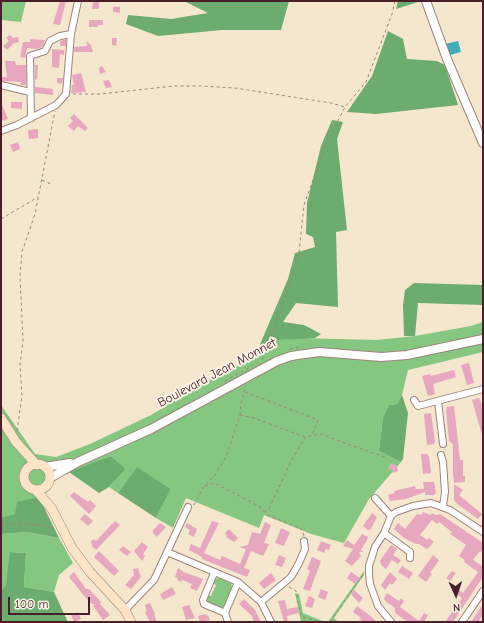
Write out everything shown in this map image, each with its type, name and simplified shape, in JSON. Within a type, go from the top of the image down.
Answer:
[{"type":"main road","points":[[1,418],[16,442],[26,472],[26,483],[30,488],[36,490],[43,489],[49,481]]},
{"type":"main road","points":[[16,442],[41,466],[48,470],[52,509]]},
{"type":"main road","points":[[26,472],[30,467],[41,466]]},
{"type":"main road","points":[[36,490],[52,509],[72,548],[90,572],[125,610],[131,622]]},
{"type":"street","points":[[1,131],[18,125],[56,105],[66,94],[71,34],[78,1]]},
{"type":"street","points":[[426,1],[447,59],[483,143]]},
{"type":"street","points":[[31,118],[30,56],[45,51],[50,41],[55,38],[71,34]]},
{"type":"street","points":[[1,84],[30,92]]},
{"type":"street","name":"Boulevard Jean Monnet","points":[[49,481],[78,462],[151,429],[277,361],[306,353],[319,352],[381,357],[407,355],[483,339]]},
{"type":"street","points":[[414,400],[418,406],[483,389]]},
{"type":"street","points":[[438,402],[443,444]]},
{"type":"street","points":[[441,455],[444,462],[445,492],[443,506]]},
{"type":"street","name":"Boulevard Jean Monnet","points":[[41,466],[78,462]]},
{"type":"street","points":[[375,498],[391,516]]},
{"type":"street","points":[[391,622],[378,606],[370,584],[369,566],[375,546],[384,533],[391,516],[396,512],[423,503],[443,506],[483,532]]},
{"type":"street","points":[[125,610],[154,580],[188,507]]},
{"type":"street","points":[[384,533],[410,552],[410,558]]},
{"type":"street","points":[[261,602],[290,577],[300,563],[305,549],[304,540]]},
{"type":"street","points":[[167,552],[238,582],[261,602],[271,622]]},
{"type":"street","points":[[214,573],[203,600],[204,604],[225,613]]},
{"type":"street","points":[[228,622],[225,613],[238,582]]},
{"type":"street","points":[[462,622],[483,591]]},
{"type":"path","points":[[262,361],[298,262],[304,205],[328,140],[345,107],[366,82],[392,14],[395,1]]},
{"type":"path","points":[[66,94],[100,94],[174,86],[201,86],[235,88],[330,103],[345,107]]},
{"type":"path","points":[[16,442],[22,396],[20,365],[23,341],[20,276],[22,252],[35,214],[56,105]]},
{"type":"path","points":[[42,179],[51,184]]},
{"type":"path","points":[[1,219],[39,196]]},
{"type":"path","name":"Boulevard Jean Monnet","points":[[287,350],[300,347]]},
{"type":"path","name":"Boulevard Jean Monnet","points":[[220,384],[268,358]]},
{"type":"path","points":[[188,507],[194,506],[204,486],[216,475],[226,457],[240,415],[241,403],[245,392],[245,378]]},
{"type":"path","points":[[245,392],[318,420],[311,436]]},
{"type":"path","points":[[240,415],[254,418],[305,438],[320,434],[387,458]]},
{"type":"path","points":[[264,512],[269,509],[291,461],[305,438]]},
{"type":"path","points":[[204,486],[214,483],[259,506],[267,515],[302,529],[304,540]]},
{"type":"path","points":[[1,525],[38,525],[62,530]]},
{"type":"path","points":[[330,622],[365,573],[369,574]]},
{"type":"path","points":[[283,584],[296,591],[301,616],[319,622]]},
{"type":"green space","points":[[1,1],[26,1],[21,22],[1,20]]},
{"type":"green space","points":[[184,1],[289,1],[281,30],[222,30],[158,36],[126,24],[128,15],[171,19],[208,13]]},
{"type":"green space","points":[[398,1],[421,1],[396,9]]},
{"type":"green space","points":[[388,31],[403,39],[407,59],[437,61],[445,65],[458,105],[376,114],[347,112],[372,76]]},
{"type":"green space","points":[[332,120],[343,122],[337,139],[347,230],[336,232],[338,307],[296,303],[283,322],[304,325],[321,334],[315,338],[279,340],[262,353],[258,349],[288,279],[295,253],[315,247],[313,237],[306,234],[307,203],[321,146]]},
{"type":"green space","points":[[414,283],[483,285],[483,305],[418,303],[415,336],[404,336],[403,305],[405,290]]},
{"type":"green space","points":[[483,322],[483,352],[408,370],[402,395],[397,404],[389,405],[383,417],[379,451],[401,462],[369,499],[344,543],[311,534],[264,515],[259,528],[186,498],[173,528],[156,518],[171,489],[137,468],[118,493],[109,487],[126,469],[111,456],[54,479],[46,493],[16,514],[1,517],[1,405],[35,454],[56,457],[90,444],[151,415],[209,380],[262,353],[279,340],[301,338],[377,340],[415,336],[471,326]]},
{"type":"green space","points":[[402,395],[408,413],[403,459],[401,462],[379,451],[383,417],[389,405],[397,404]]},
{"type":"green space","points":[[111,456],[126,469],[109,487],[99,493],[69,472]]},
{"type":"green space","points":[[137,467],[171,489],[156,518],[118,493]]},
{"type":"green space","points":[[39,497],[59,538],[27,532],[1,534],[1,517],[15,514],[17,502]]},
{"type":"green space","points":[[27,532],[59,538],[73,563],[59,575],[54,592],[24,587],[26,553],[11,552],[6,584],[1,591],[1,534]]},
{"type":"green space","points":[[10,552],[26,553],[24,587],[54,592],[68,622],[1,622],[1,591],[6,584]]},
{"type":"green space","points":[[364,571],[364,575],[334,618],[338,622],[328,622]]},
{"type":"green space","points":[[219,578],[231,583],[232,588],[225,606],[221,608],[207,602],[206,598],[207,595],[211,596],[216,585],[213,583],[215,579]]},
{"type":"green space","points":[[295,593],[299,594],[303,613],[325,622],[301,622]]},
{"type":"water","points":[[458,41],[461,52],[450,55],[445,44]]},
{"type":"building","points":[[60,1],[66,1],[60,25],[53,24]]},
{"type":"building","points":[[93,1],[99,1],[99,9],[92,9]]},
{"type":"building","points":[[113,7],[120,7],[120,13],[113,12]]},
{"type":"building","points":[[89,20],[103,20],[103,25],[89,27]]},
{"type":"building","points":[[10,35],[13,38],[18,37],[19,42],[14,43],[7,50],[3,46],[9,41],[6,38]]},
{"type":"building","points":[[112,38],[117,38],[116,46],[112,45]]},
{"type":"building","points":[[30,39],[45,40],[42,47],[37,49],[27,48],[25,58],[20,57],[23,42],[30,42]]},
{"type":"building","points":[[66,39],[66,46],[60,46],[60,41]]},
{"type":"building","points":[[86,41],[91,45],[93,52],[74,52],[74,47],[87,46]]},
{"type":"building","points":[[52,49],[64,50],[64,55],[60,54],[59,68],[52,67]]},
{"type":"building","points":[[5,61],[15,61],[16,65],[26,65],[26,85],[20,85],[22,82],[1,81],[1,77],[7,77]]},
{"type":"building","points":[[35,65],[38,65],[37,80],[35,79]]},
{"type":"building","points":[[102,66],[106,72],[100,74],[99,68]]},
{"type":"building","points":[[81,73],[86,92],[71,93],[72,85],[74,85],[72,75]]},
{"type":"building","points":[[57,78],[63,78],[62,84],[57,83]]},
{"type":"building","points":[[109,80],[112,87],[106,88],[103,81]]},
{"type":"building","points":[[35,87],[53,89],[53,95],[35,93]]},
{"type":"building","points":[[1,102],[8,119],[3,121],[1,118]]},
{"type":"building","points":[[11,102],[22,102],[22,109],[11,108]]},
{"type":"building","points":[[74,114],[88,128],[85,131],[78,126],[74,131],[68,126],[73,121],[70,118]]},
{"type":"building","points":[[38,129],[38,138],[29,139],[28,130]]},
{"type":"building","points":[[18,142],[20,149],[13,152],[10,145]]},
{"type":"building","points":[[469,363],[474,383],[467,385],[461,365]]},
{"type":"building","points":[[454,370],[456,377],[433,384],[435,394],[428,396],[422,376],[430,374],[431,376]]},
{"type":"building","points":[[479,398],[483,407],[483,435],[472,400]]},
{"type":"building","points":[[454,406],[460,460],[463,460],[463,476],[465,476],[465,482],[454,483],[453,444],[449,441],[446,410],[447,407]]},
{"type":"building","points":[[431,413],[435,441],[434,444],[427,445],[424,414]]},
{"type":"building","points":[[421,454],[427,454],[429,456],[431,473],[423,474]]},
{"type":"building","points":[[391,463],[397,466],[398,471],[393,473],[392,470],[388,469]]},
{"type":"building","points":[[423,482],[434,482],[436,493],[434,495],[425,495],[425,492],[406,499],[390,501],[388,495],[395,493],[394,491],[415,486],[416,489],[424,489]]},
{"type":"building","points":[[454,484],[463,490],[459,495],[482,514],[478,519],[456,503],[454,500]]},
{"type":"building","points":[[74,492],[88,502],[90,500],[96,506],[89,514],[70,496]]},
{"type":"building","points":[[423,512],[430,515],[432,513],[436,515],[440,514],[483,543],[483,553],[480,551],[473,560],[482,566],[483,565],[483,577],[453,622],[445,622],[462,598],[457,594],[459,590],[463,593],[478,572],[464,562],[465,560],[459,556],[466,545],[450,534],[452,532],[439,522],[437,524],[432,520],[420,535],[427,540],[429,538],[434,542],[427,549],[404,538],[394,529],[398,523],[405,529],[417,514],[421,515]]},
{"type":"building","points":[[372,513],[377,517],[371,529],[368,530],[363,526]]},
{"type":"building","points":[[85,514],[93,521],[88,526],[80,519]]},
{"type":"building","points":[[115,521],[120,525],[96,550],[92,546],[91,541],[94,539],[96,541]]},
{"type":"building","points":[[212,521],[219,523],[204,553],[220,560],[222,556],[240,564],[246,549],[239,547],[248,545],[252,532],[260,534],[265,522],[271,525],[264,543],[269,544],[263,556],[251,551],[244,568],[250,570],[247,577],[202,559],[202,557],[189,550],[191,544],[200,548]]},
{"type":"building","points":[[160,523],[166,527],[157,537],[153,533],[153,530]]},
{"type":"building","points":[[187,523],[197,529],[194,537],[188,534],[190,530],[185,527]]},
{"type":"building","points":[[281,528],[290,532],[284,546],[275,543]]},
{"type":"building","points":[[229,529],[238,538],[234,542],[226,537],[227,536],[225,533]]},
{"type":"building","points":[[362,534],[368,537],[361,550],[363,552],[359,552],[361,556],[352,566],[345,561],[353,549],[343,546],[347,540],[354,545]]},
{"type":"building","points":[[321,541],[331,545],[329,550],[326,549],[324,553],[317,550]]},
{"type":"building","points":[[142,542],[148,547],[143,554],[145,556],[142,561],[134,551]]},
{"type":"building","points":[[391,545],[397,549],[393,555],[401,560],[398,564],[392,560],[386,569],[381,565],[380,561]]},
{"type":"building","points":[[123,546],[131,552],[127,556],[119,550]]},
{"type":"building","points":[[99,551],[119,571],[114,576],[94,557]]},
{"type":"building","points":[[279,555],[286,558],[282,567],[275,565]]},
{"type":"building","points":[[433,555],[439,560],[426,582],[418,576]]},
{"type":"building","points":[[312,557],[321,561],[310,591],[303,589],[310,571],[307,569]]},
{"type":"building","points":[[402,566],[413,573],[409,579],[398,572]]},
{"type":"building","points":[[138,568],[141,577],[131,589],[125,585],[134,575],[133,569]]},
{"type":"building","points":[[178,568],[183,572],[203,579],[197,591],[190,588],[192,584],[182,580],[181,582],[177,580],[178,578],[175,577]]},
{"type":"building","points":[[452,571],[456,573],[450,581],[446,578]]},
{"type":"building","points":[[74,572],[86,589],[89,589],[101,602],[100,604],[110,615],[103,620],[93,606],[95,604],[92,604],[85,597],[69,577]]},
{"type":"building","points":[[351,572],[360,578],[355,584],[347,578]]},
{"type":"building","points":[[390,572],[397,579],[392,585],[390,583],[385,590],[381,585]]},
{"type":"building","points":[[271,573],[276,580],[264,589],[259,583]]},
{"type":"building","points":[[172,587],[176,594],[163,600],[160,594]]},
{"type":"building","points":[[321,589],[328,592],[325,600],[318,597]]},
{"type":"building","points":[[354,590],[363,598],[359,603],[351,594]]},
{"type":"building","points":[[387,593],[399,601],[401,598],[404,601],[400,607],[419,621],[424,613],[428,615],[424,622],[408,622],[395,613],[395,608],[385,601],[384,598]]},
{"type":"building","points":[[309,596],[315,599],[312,608],[305,606]]},
{"type":"building","points":[[244,599],[255,610],[261,622],[254,622],[252,616],[239,604]]},
{"type":"building","points":[[285,600],[287,609],[298,607],[299,613],[287,616],[288,622],[284,622],[278,601]]},
{"type":"building","points":[[150,603],[157,622],[150,622],[145,612],[147,611],[145,605]]},
{"type":"building","points":[[483,604],[483,615],[478,622],[471,622]]},
{"type":"building","points":[[189,605],[195,618],[186,620],[182,607]]},
{"type":"building","points":[[357,606],[377,622],[363,622],[359,619],[361,618],[353,612]]},
{"type":"building","points":[[78,612],[81,619],[74,622],[71,615]]},
{"type":"building","points":[[205,614],[210,620],[200,622],[198,616]]}]
